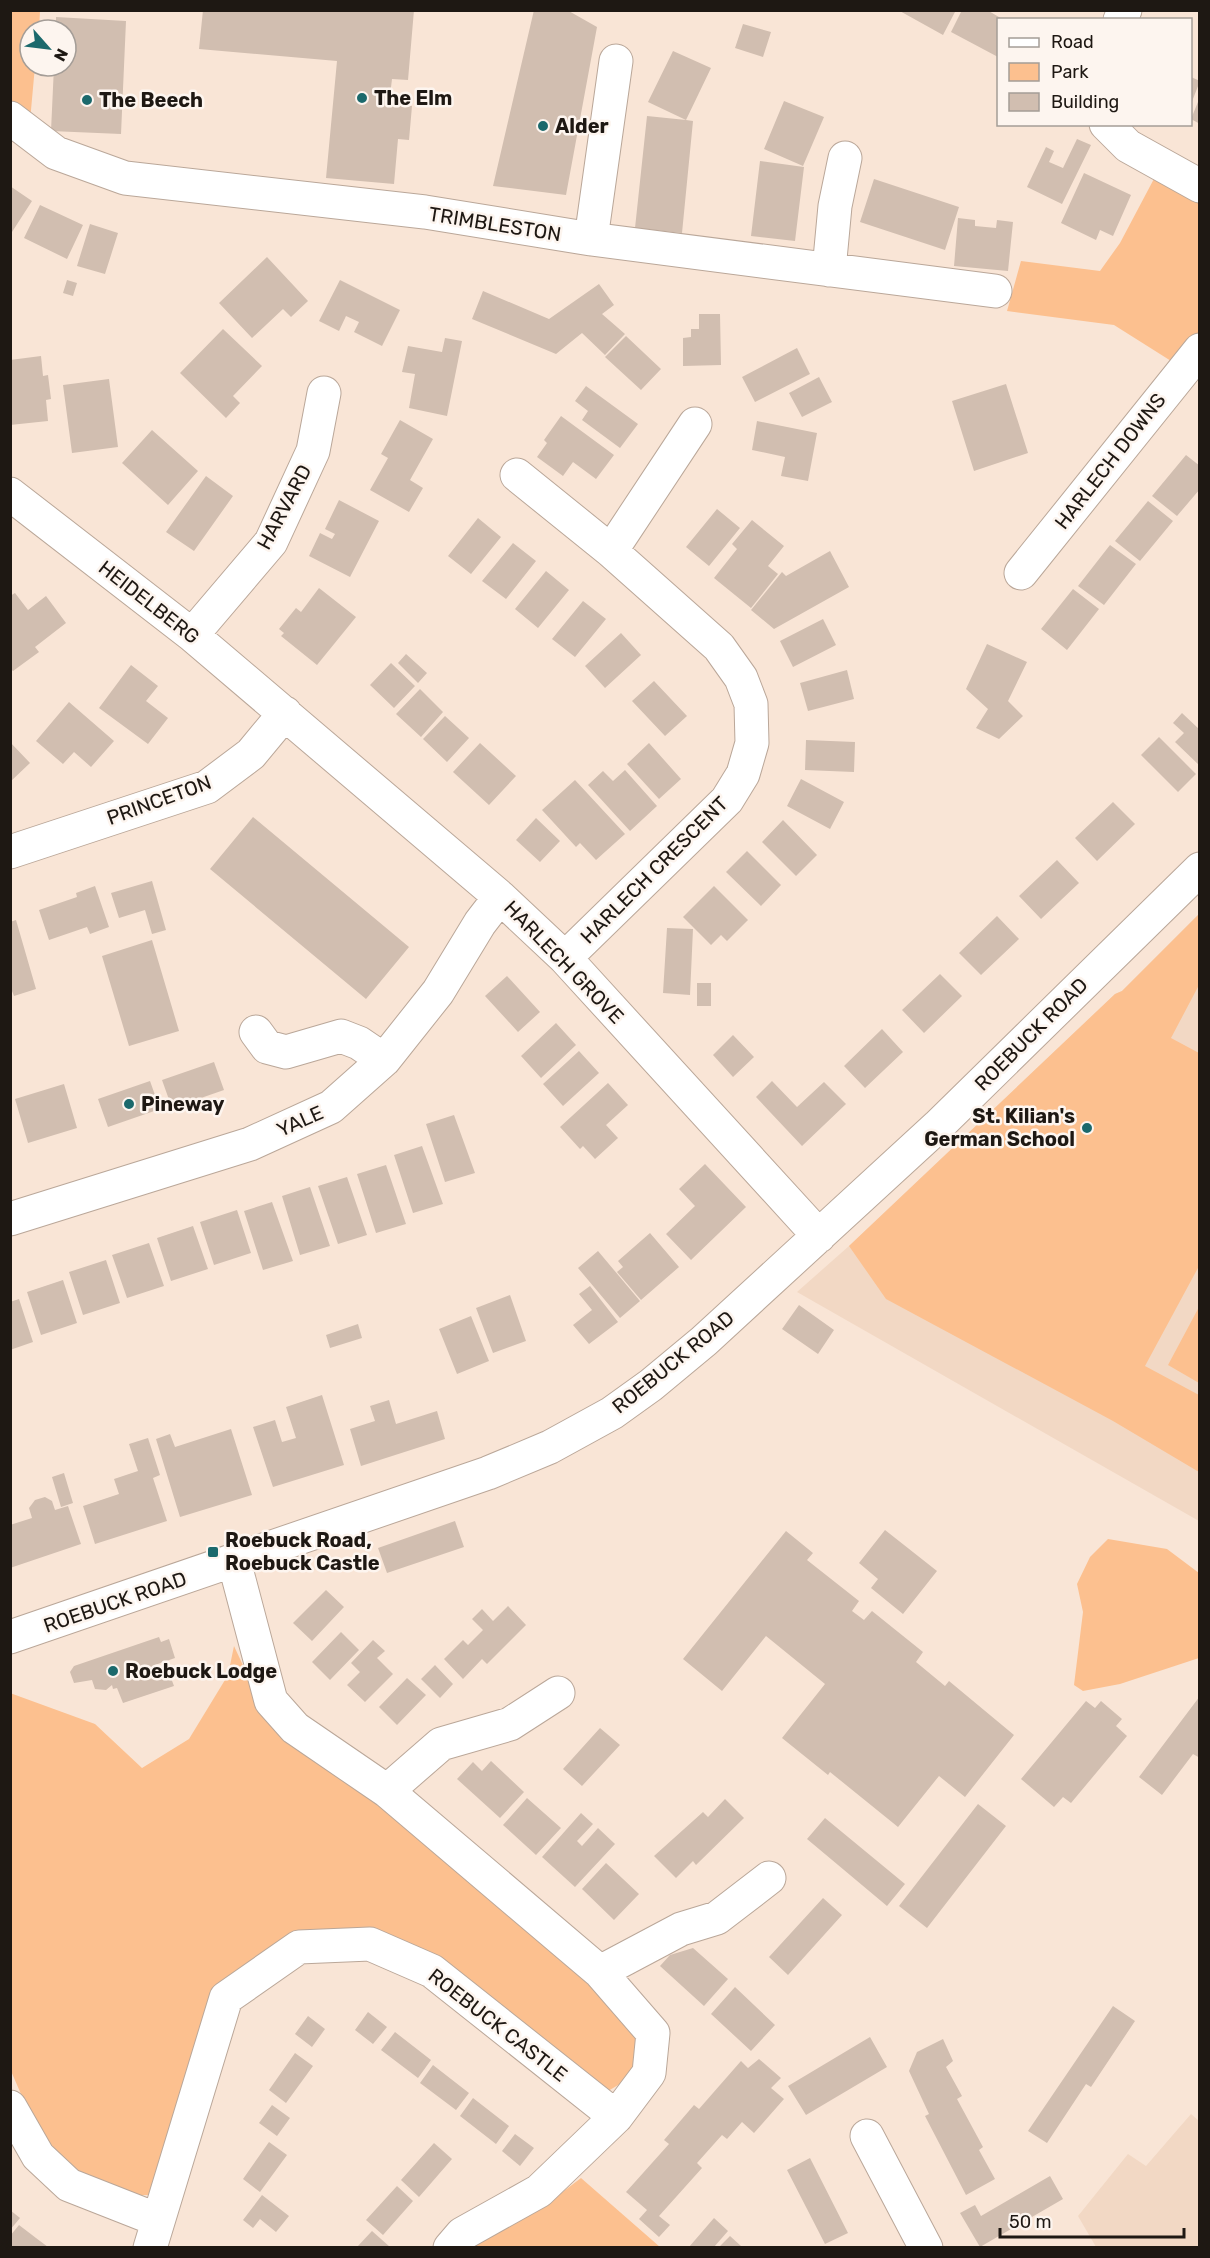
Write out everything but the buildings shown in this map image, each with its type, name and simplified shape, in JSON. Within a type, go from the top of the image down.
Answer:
[{"type":"street","points":[[591,239],[616,61]]},
{"type":"street","name":"TRIMBLESTON","points":[[10,118],[56,153],[125,178],[425,212],[591,239],[995,291]]},
{"type":"street","points":[[1108,126],[1128,146],[1200,186]]},
{"type":"street","points":[[829,270],[835,206],[845,158]]},
{"type":"street","name":"HARLECH DOWNS","points":[[1021,573],[1200,350]]},
{"type":"street","name":"HARVARD","points":[[192,635],[271,542],[313,451],[324,393]]},
{"type":"street","points":[[611,551],[695,424]]},
{"type":"street","name":"HARLECH CRESCENT","points":[[517,475],[611,551],[719,647],[741,678],[751,704],[752,743],[743,774],[727,800],[565,958]]},
{"type":"street","name":"HEIDELBERG","points":[[10,494],[192,635],[285,713]]},
{"type":"street","name":"HARLECH GROVE","points":[[285,713],[500,897],[565,958],[819,1236]]},
{"type":"street","name":"PRINCETON","points":[[10,852],[207,786],[251,754],[285,713]]},
{"type":"street","name":"ROEBUCK ROAD","points":[[10,1637],[488,1473],[550,1447],[612,1413],[651,1385],[704,1341],[938,1126],[1200,868]]},
{"type":"street","name":"YALE","points":[[10,1219],[250,1144],[331,1107],[384,1060],[438,992],[480,923],[500,897]]},
{"type":"street","points":[[256,1032],[267,1047],[286,1052],[341,1036],[359,1043],[384,1060]]},
{"type":"street","points":[[234,1561],[271,1701],[295,1728],[387,1791],[600,1972],[653,2033],[650,2073],[616,2117],[539,2191],[462,2234],[450,2247]]},
{"type":"street","points":[[387,1791],[441,1744],[510,1724],[558,1693]]},
{"type":"street","points":[[600,1972],[681,1929],[717,1918],[769,1878]]},
{"type":"street","name":"ROEBUCK CASTLE","points":[[10,2107],[38,2156],[69,2185],[154,2234],[226,1998],[299,1947],[370,1944],[432,1971],[616,2117]]},
{"type":"street","points":[[867,2136],[926,2247]]},
{"type":"shaded area","name":"St. Kilian's German School","points":[[1199,914],[1199,1521],[797,1292],[849,1246],[1115,994],[1122,991]]},
{"type":"shaded area","points":[[1191,2114],[1199,2121],[1199,2247],[1096,2247],[1078,2216],[1128,2154],[1146,2166]]},
{"type":"green space","points":[[10,11],[40,11],[40,18],[18,18],[18,78],[34,78],[30,121],[11,102]]},
{"type":"green space","points":[[1156,175],[1199,197],[1199,343],[1179,366],[1114,325],[1007,311],[1021,261],[1100,271],[1120,243]]},
{"type":"green space","name":"St. Kilian's German School","points":[[1199,914],[1199,985],[1171,1038],[1199,1053],[1199,1266],[1145,1366],[1199,1395],[1199,1472],[1113,1421],[886,1299],[849,1246],[1115,994],[1122,991]]},
{"type":"green space","points":[[1199,1307],[1199,1383],[1168,1365]]},
{"type":"green space","points":[[1108,1539],[1167,1549],[1199,1573],[1199,1658],[1120,1684],[1083,1691],[1074,1685],[1083,1612],[1077,1584],[1090,1557]]},
{"type":"green space","points":[[234,1646],[267,1717],[340,1771],[612,2002],[643,2041],[637,2074],[608,2091],[377,1933],[210,1995],[150,2195],[113,2195],[43,2145],[11,2071],[10,1693],[95,1724],[142,1768],[189,1739],[228,1675]]},
{"type":"green space","points":[[581,2178],[660,2247],[472,2248],[511,2220],[543,2207]]},
{"type":"place","name":"The Elm","points":[[362,98]]},
{"type":"place","name":"The Beech","points":[[87,100]]},
{"type":"place","name":"Alder","points":[[543,126]]},
{"type":"place","name":"Pineway","points":[[129,1104]]},
{"type":"place","name":"St. Kilian's German School","points":[[1087,1128]]},
{"type":"place","name":"Roebuck Road, Roebuck Castle","points":[[213,1552]]},
{"type":"place","name":"Roebuck Lodge","points":[[113,1671]]}]
